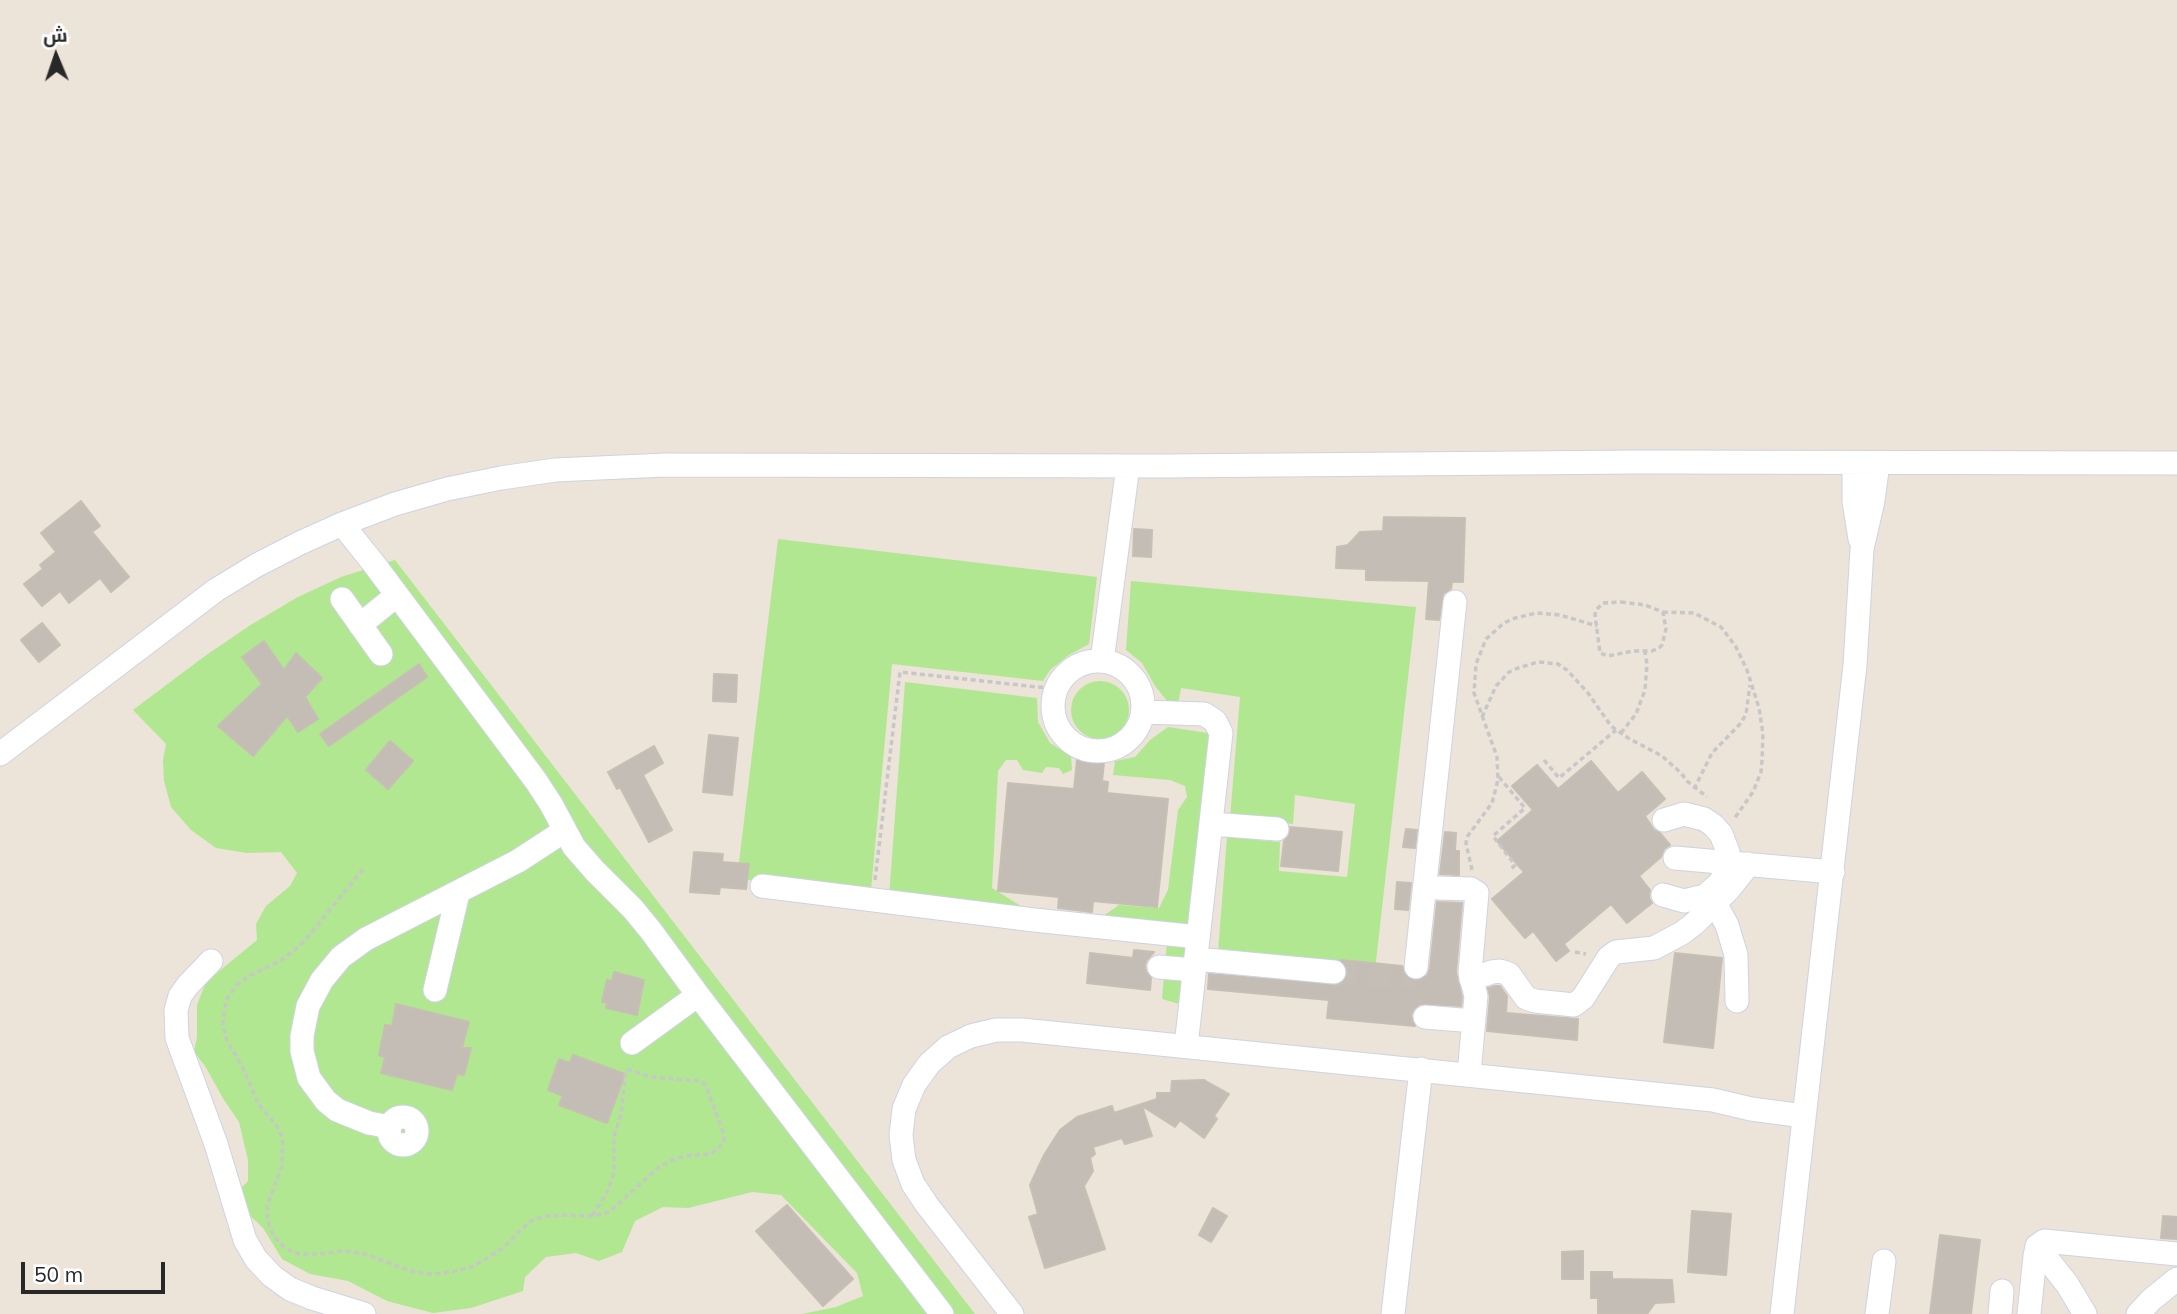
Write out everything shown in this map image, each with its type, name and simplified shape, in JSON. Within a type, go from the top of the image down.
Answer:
[{"type":"street","points":[[1854,463],[1854,501],[1862,549]]},
{"type":"street","points":[[1782,1314],[1855,665],[1862,549],[1878,463]]},
{"type":"street","points":[[0,754],[216,590],[268,559],[342,524],[395,504],[447,489],[555,470],[664,465],[2177,463]]},
{"type":"street","points":[[1102,661],[1128,466]]},
{"type":"street","points":[[342,524],[536,781],[569,839],[589,865],[633,909],[942,1314]]},
{"type":"street","points":[[360,625],[397,595]]},
{"type":"street","points":[[342,599],[381,654]]},
{"type":"street","points":[[1416,967],[1455,602]]},
{"type":"street","points":[[1091,661],[1102,661],[1114,663],[1134,677],[1144,699],[1143,712],[1134,735],[1124,743],[1112,749],[1087,750],[1065,737],[1058,727],[1053,702],[1056,690],[1069,671],[1091,661]]},
{"type":"street","points":[[1143,712],[1204,714],[1215,721],[1221,733],[1186,1046]]},
{"type":"street","points":[[1664,820],[1684,814],[1694,815],[1713,825],[1738,863]]},
{"type":"street","points":[[1212,824],[1277,829]]},
{"type":"street","points":[[390,1127],[350,1117],[332,1106],[309,1078],[302,1051],[304,1021],[308,1006],[322,980],[353,947],[518,861],[545,859],[569,839]]},
{"type":"street","points":[[1675,858],[1833,872]]},
{"type":"street","points":[[1663,895],[1684,901],[1705,896],[1738,863]]},
{"type":"street","points":[[1471,979],[1500,971],[1508,974],[1520,991],[1535,1002],[1574,1004],[1583,998],[1612,954],[1654,948],[1694,924],[1715,902],[1738,863]]},
{"type":"street","points":[[762,886],[1034,920],[1196,955],[1334,972]]},
{"type":"street","points":[[1438,888],[1471,889],[1477,893],[1470,968],[1476,996],[1469,1074]]},
{"type":"street","points":[[435,990],[458,893]]},
{"type":"street","points":[[1715,902],[1727,925],[1736,955],[1737,1001]]},
{"type":"street","points":[[1158,967],[1196,955]]},
{"type":"street","points":[[211,961],[180,996],[176,1010],[177,1038],[216,1144],[245,1240],[256,1259],[272,1276],[290,1289],[364,1314]]},
{"type":"street","points":[[632,1043],[698,995]]},
{"type":"street","points":[[1425,1017],[1474,1021]]},
{"type":"street","points":[[1012,1314],[913,1184],[904,1160],[901,1135],[904,1109],[914,1085],[929,1064],[948,1048],[971,1035],[996,1030],[1022,1030],[1713,1100],[1749,1097],[1805,1108]]},
{"type":"street","points":[[1393,1314],[1420,1069]]},
{"type":"street","points":[[2029,1314],[2037,1246],[2044,1241],[2177,1254]]},
{"type":"street","points":[[2037,1246],[2067,1284],[2085,1314]]},
{"type":"street","points":[[1877,1314],[1884,1261]]},
{"type":"street","points":[[2138,1314],[2177,1279]]},
{"type":"street","points":[[2000,1314],[2002,1291]]},
{"type":"path","points":[[1663,612],[1666,629],[1662,645],[1656,650],[1604,655],[1600,653],[1595,615],[1603,603],[1621,602],[1645,605],[1663,612],[1694,613],[1721,627],[1736,647],[1751,682],[1761,721],[1763,748],[1761,772],[1753,792],[1721,834]]},
{"type":"path","points":[[1477,893],[1466,837],[1492,803],[1498,775],[1494,746],[1474,693],[1475,671],[1481,650],[1494,630],[1515,618],[1537,613],[1560,615],[1597,626]]},
{"type":"path","points":[[1620,734],[1636,714],[1645,690],[1645,652]]},
{"type":"path","points":[[1482,718],[1496,686],[1509,672],[1528,664],[1558,664],[1576,679],[1620,734],[1662,756],[1709,800]]},
{"type":"path","points":[[873,900],[900,672],[1056,690]]},
{"type":"path","points":[[1695,789],[1712,753],[1734,731],[1746,714],[1751,682]]},
{"type":"path","points":[[1544,760],[1559,778],[1616,730]]},
{"type":"path","points":[[1498,775],[1525,808],[1493,836],[1515,865],[1510,870]]},
{"type":"path","points":[[363,869],[295,950],[237,985],[228,997],[224,1012],[223,1026],[227,1041],[242,1066],[259,1105],[277,1126],[282,1139],[282,1166],[267,1206],[273,1235],[283,1246],[295,1253],[310,1255],[343,1251],[362,1253],[414,1272],[433,1274],[461,1269],[488,1258],[529,1223],[544,1216],[592,1216],[609,1212],[659,1167],[672,1160],[710,1154],[718,1149],[724,1141],[723,1132],[706,1085],[700,1081],[651,1077],[626,1069]]},
{"type":"path","points":[[592,1216],[606,1195],[614,1173],[614,1136],[621,1115],[628,1052],[632,1043]]},
{"type":"green space","points":[[778,539],[1097,577],[1089,644],[1050,670],[1043,681],[892,664],[871,890],[737,879]]},
{"type":"green space","points":[[395,560],[975,1314],[802,1314],[836,1307],[863,1296],[857,1273],[781,1195],[752,1192],[688,1208],[663,1207],[635,1221],[622,1252],[599,1261],[576,1253],[546,1257],[525,1277],[523,1291],[471,1308],[433,1313],[387,1301],[348,1281],[310,1274],[282,1259],[263,1228],[241,1207],[239,1190],[248,1181],[248,1160],[239,1122],[194,1052],[197,1005],[206,982],[257,940],[256,924],[266,906],[290,886],[297,873],[281,852],[247,853],[216,848],[191,830],[171,807],[164,781],[163,760],[166,744],[133,710],[205,656],[296,598],[341,577]]},
{"type":"green space","points":[[1131,581],[1416,607],[1375,970],[1218,952],[1227,837],[1280,842],[1279,871],[1347,877],[1355,804],[1295,795],[1293,824],[1230,818],[1240,697],[1181,688],[1178,705],[1168,702],[1142,663],[1126,650]]},
{"type":"green space","points":[[1094,681],[1106,681],[1121,689],[1129,704],[1129,716],[1121,731],[1106,739],[1094,739],[1079,731],[1071,716],[1071,704],[1079,689]]},
{"type":"green space","points":[[905,682],[1037,698],[1038,722],[1050,743],[1071,756],[1072,770],[1063,774],[1059,768],[1046,767],[1042,773],[1023,770],[1017,760],[1006,760],[998,771],[992,888],[1032,913],[889,897]]},
{"type":"green space","points":[[1168,727],[1208,733],[1216,754],[1190,1007],[1162,999],[1168,931],[1093,923],[1119,905],[1159,908],[1168,890],[1178,810],[1187,797],[1185,786],[1170,780],[1113,775],[1115,761],[1135,757],[1150,740]]},
{"type":"building","points":[[81,501],[100,526],[92,532],[129,577],[111,592],[100,578],[69,603],[60,591],[42,606],[24,584],[43,569],[40,565],[56,552],[41,533]]},
{"type":"building","points":[[1384,517],[1465,518],[1463,582],[1452,582],[1451,589],[1443,594],[1439,620],[1426,619],[1429,581],[1366,580],[1366,569],[1336,568],[1337,547],[1348,545],[1360,532],[1383,531]]},
{"type":"building","points":[[1134,529],[1152,530],[1151,557],[1133,556]]},
{"type":"building","points":[[42,623],[60,645],[39,662],[21,640]]},
{"type":"building","points":[[264,641],[284,670],[296,653],[322,678],[305,697],[318,719],[298,732],[287,716],[253,756],[218,726],[262,684],[242,657]]},
{"type":"building","points":[[419,664],[427,677],[329,746],[320,734]]},
{"type":"building","points":[[714,674],[737,675],[736,702],[713,701]]},
{"type":"building","points":[[709,735],[738,738],[732,795],[703,792]]},
{"type":"building","points":[[390,741],[413,761],[388,789],[366,770]]},
{"type":"building","points":[[654,746],[663,763],[643,775],[672,830],[649,842],[620,787],[617,789],[608,772]]},
{"type":"building","points":[[1078,750],[1105,753],[1102,781],[1108,782],[1107,793],[1168,799],[1157,907],[1093,901],[1092,912],[1058,908],[1059,897],[998,891],[1008,783],[1074,789]]},
{"type":"building","points":[[1591,761],[1618,793],[1642,772],[1665,799],[1645,816],[1654,830],[1670,845],[1664,849],[1661,857],[1639,876],[1650,890],[1649,898],[1652,903],[1627,923],[1611,904],[1564,944],[1569,951],[1556,961],[1533,931],[1525,938],[1492,899],[1524,872],[1497,841],[1533,810],[1512,786],[1537,765],[1558,789]]},
{"type":"building","points":[[1290,827],[1342,832],[1338,871],[1281,866],[1284,841],[1289,836]]},
{"type":"building","points":[[1406,829],[1417,830],[1415,848],[1403,847]]},
{"type":"building","points":[[1445,832],[1456,833],[1455,851],[1459,851],[1459,875],[1440,874]]},
{"type":"building","points":[[694,852],[723,854],[722,862],[749,864],[746,889],[720,887],[719,894],[690,892]]},
{"type":"building","points":[[1397,882],[1411,883],[1408,910],[1395,909]]},
{"type":"building","points":[[1437,902],[1462,903],[1456,972],[1462,997],[1461,1006],[1420,1004],[1411,1015],[1415,1026],[1327,1018],[1329,1000],[1208,989],[1209,974],[1339,985],[1345,981],[1348,973],[1341,960],[1402,966],[1407,978],[1421,980],[1427,976],[1430,968]]},
{"type":"building","points":[[1134,950],[1154,952],[1145,965],[1151,978],[1150,990],[1087,983],[1090,953],[1133,958]]},
{"type":"building","points":[[1675,953],[1722,958],[1713,1048],[1664,1042]]},
{"type":"building","points":[[614,972],[644,980],[637,1015],[606,1008],[607,1003],[602,1002],[607,980],[612,981]]},
{"type":"building","points":[[1500,986],[1507,996],[1506,1013],[1578,1019],[1577,1040],[1487,1031],[1490,997],[1488,988]]},
{"type":"building","points":[[396,1004],[469,1022],[462,1048],[471,1048],[464,1075],[457,1074],[452,1090],[381,1073],[385,1057],[379,1055],[385,1025],[392,1026]]},
{"type":"building","points":[[573,1055],[625,1074],[607,1123],[559,1105],[563,1096],[548,1090],[559,1059],[570,1063]]},
{"type":"building","points":[[1204,1080],[1229,1094],[1214,1116],[1217,1119],[1204,1138],[1180,1120],[1175,1127],[1142,1106],[1152,1136],[1125,1144],[1122,1138],[1093,1147],[1095,1154],[1090,1158],[1093,1171],[1084,1186],[1105,1249],[1045,1268],[1029,1217],[1038,1214],[1030,1185],[1060,1130],[1077,1117],[1112,1106],[1114,1113],[1157,1099],[1157,1093],[1171,1093],[1172,1081]]},
{"type":"building","points":[[787,1205],[853,1279],[823,1306],[756,1231]]},
{"type":"building","points":[[1213,1208],[1227,1216],[1211,1242],[1199,1235]]},
{"type":"building","points":[[1692,1211],[1731,1214],[1726,1275],[1688,1272]]},
{"type":"building","points":[[2163,1216],[2177,1217],[2177,1239],[2161,1238]]},
{"type":"building","points":[[1940,1235],[1980,1240],[1971,1314],[1930,1314]]},
{"type":"building","points":[[1583,1251],[1583,1279],[1562,1279],[1562,1252]]},
{"type":"building","points":[[1591,1272],[1612,1272],[1612,1279],[1672,1280],[1674,1302],[1655,1303],[1647,1314],[1598,1314],[1598,1298],[1591,1298]]},
{"type":"tunnel","points":[[1334,972],[1409,978],[1416,967]]}]
